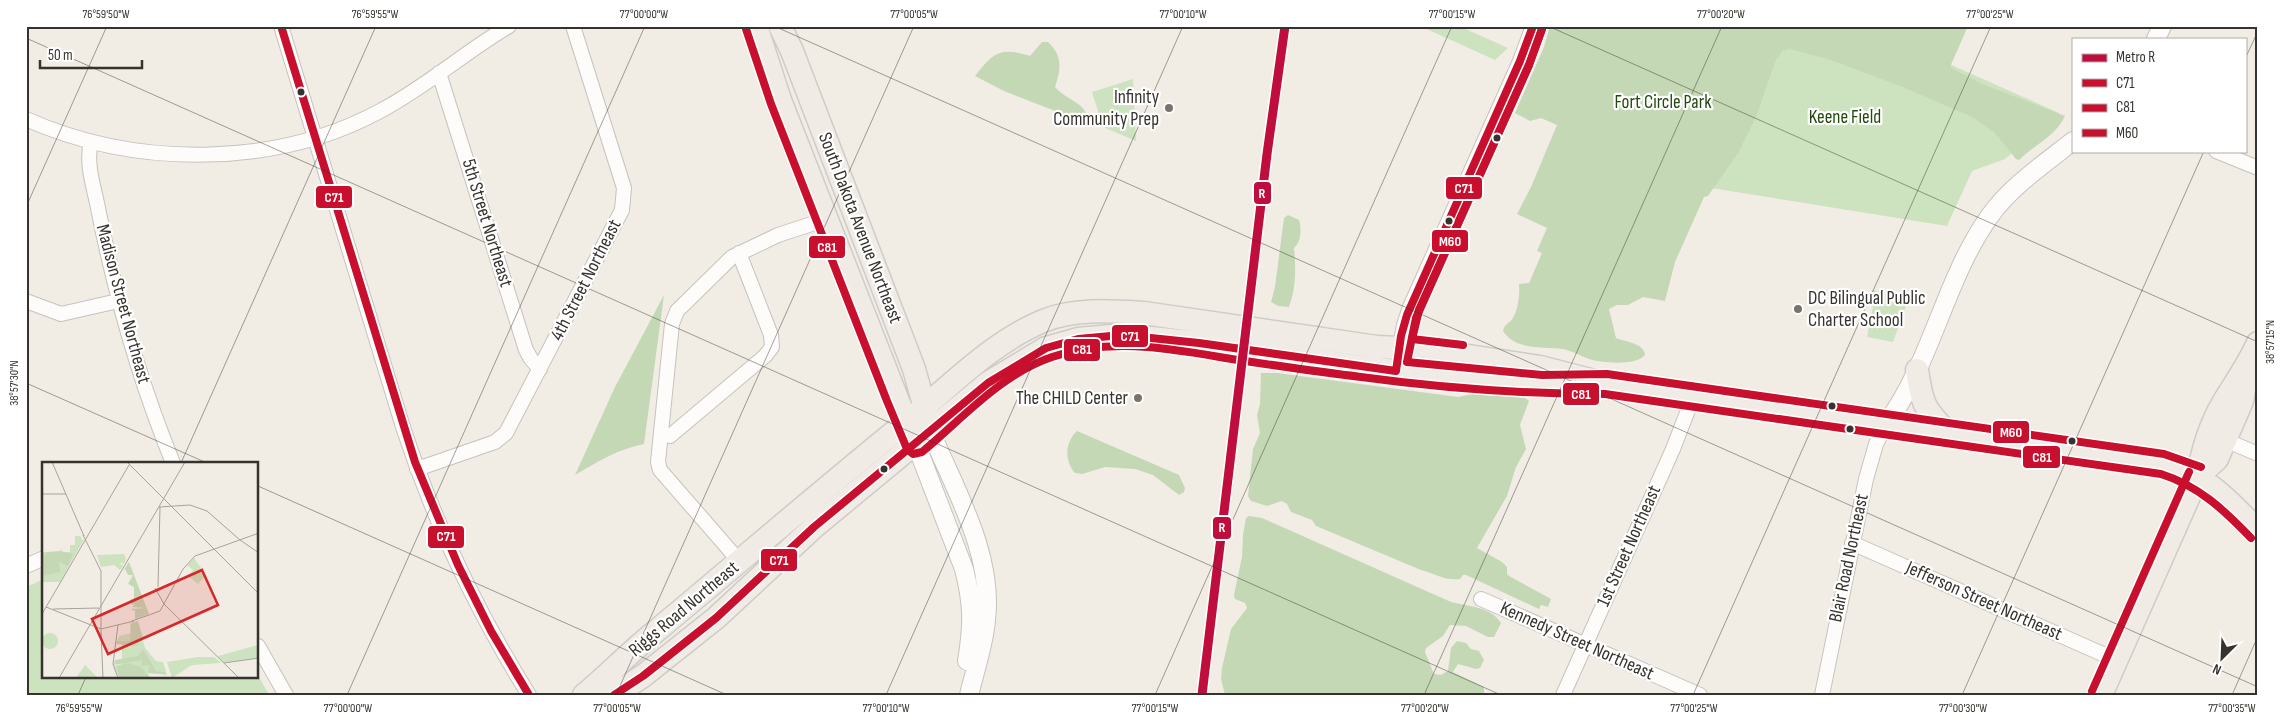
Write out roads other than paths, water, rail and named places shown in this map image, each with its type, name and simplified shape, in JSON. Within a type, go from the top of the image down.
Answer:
[{"type":"main road","name":"South Dakota Avenue Northeast","points":[[756,26],[780,100],[906,422],[924,438]]},
{"type":"main road","name":"South Dakota Avenue Northeast","points":[[780,26],[792,51],[914,369],[924,406],[924,438]]},
{"type":"main road","name":"Riggs Road Northeast","points":[[584,695],[653,633],[906,422],[960,374],[1006,340],[1044,320],[1077,313],[1110,311],[1144,313],[1377,347],[1423,349],[1540,367],[1606,384],[2164,464],[2198,476],[2220,492],[2258,531]]},
{"type":"main road","name":"Riggs Road Northeast","points":[[614,695],[643,676],[716,618],[814,527],[988,384],[1036,352],[1066,342],[1098,336],[1122,335],[1168,339],[1396,371],[1542,385],[1606,384]]},
{"type":"main road","points":[[2198,476],[2217,459],[2242,401],[2254,352]]},
{"type":"main road","points":[[2101,695],[2198,476],[2202,451],[2222,405],[2254,352]]},
{"type":"main road","points":[[1917,370],[1920,392],[1927,412],[1948,433]]},
{"type":"street","points":[[281,26],[417,469],[439,525],[471,593],[499,646],[529,695]]},
{"type":"street","points":[[26,119],[91,142],[140,151],[209,154],[260,149],[314,137],[381,111],[509,26]]},
{"type":"street","name":"4th Street Northeast","points":[[417,469],[499,440],[506,433],[619,217],[624,203],[621,180],[573,26]]},
{"type":"street","points":[[1396,371],[1399,348],[1410,306],[1522,56],[1533,26]]},
{"type":"street","points":[[2156,38],[2162,26]]},
{"type":"street","name":"5th Street Northeast","points":[[439,73],[526,350],[530,359],[540,369]]},
{"type":"street","name":"Madison Street Northeast","points":[[91,142],[90,164],[118,301],[142,380],[171,462]]},
{"type":"street","points":[[1886,424],[1902,402],[1968,253],[1990,216],[2020,185],[2072,142]]},
{"type":"street","points":[[2218,152],[2258,168]]},
{"type":"street","points":[[740,562],[663,476],[658,462],[673,317],[719,268],[739,253],[778,235],[827,220]]},
{"type":"street","points":[[661,434],[670,436],[765,356],[772,347],[768,326],[739,253]]},
{"type":"street","points":[[26,301],[61,314],[118,301]]},
{"type":"street","name":"1st Street Northeast","points":[[1563,695],[1673,449],[1693,397]]},
{"type":"street","name":"Blair Road Northeast","points":[[1822,695],[1852,543],[1876,444],[1886,424]]},
{"type":"street","points":[[924,438],[970,590],[973,617],[970,643],[959,695]]},
{"type":"street","points":[[924,438],[970,523],[982,560],[987,619],[968,695]]},
{"type":"street","points":[[2225,440],[2258,454]]},
{"type":"street","name":"Jefferson Street Northeast","points":[[1852,543],[2116,660]]},
{"type":"street","points":[[26,566],[42,559]]},
{"type":"street","name":"Kennedy Street Northeast","points":[[1481,599],[1700,695]]},
{"type":"street","points":[[259,648],[286,695]]},
{"type":"metro line","name":"R","points":[[1202,695],[1267,154],[1285,26]]},
{"type":"place","name":"Infinity Community Prep","points":[[1169,108]]},
{"type":"place","name":"DC Bilingual Public Charter School","points":[[1798,309]]},
{"type":"place","name":"The CHILD Center","points":[[1138,398]]},
{"type":"park label","name":"Fort Circle Park","points":[[1663,102]]},
{"type":"park label","name":"Keene Field","points":[[1845,117]]}]
